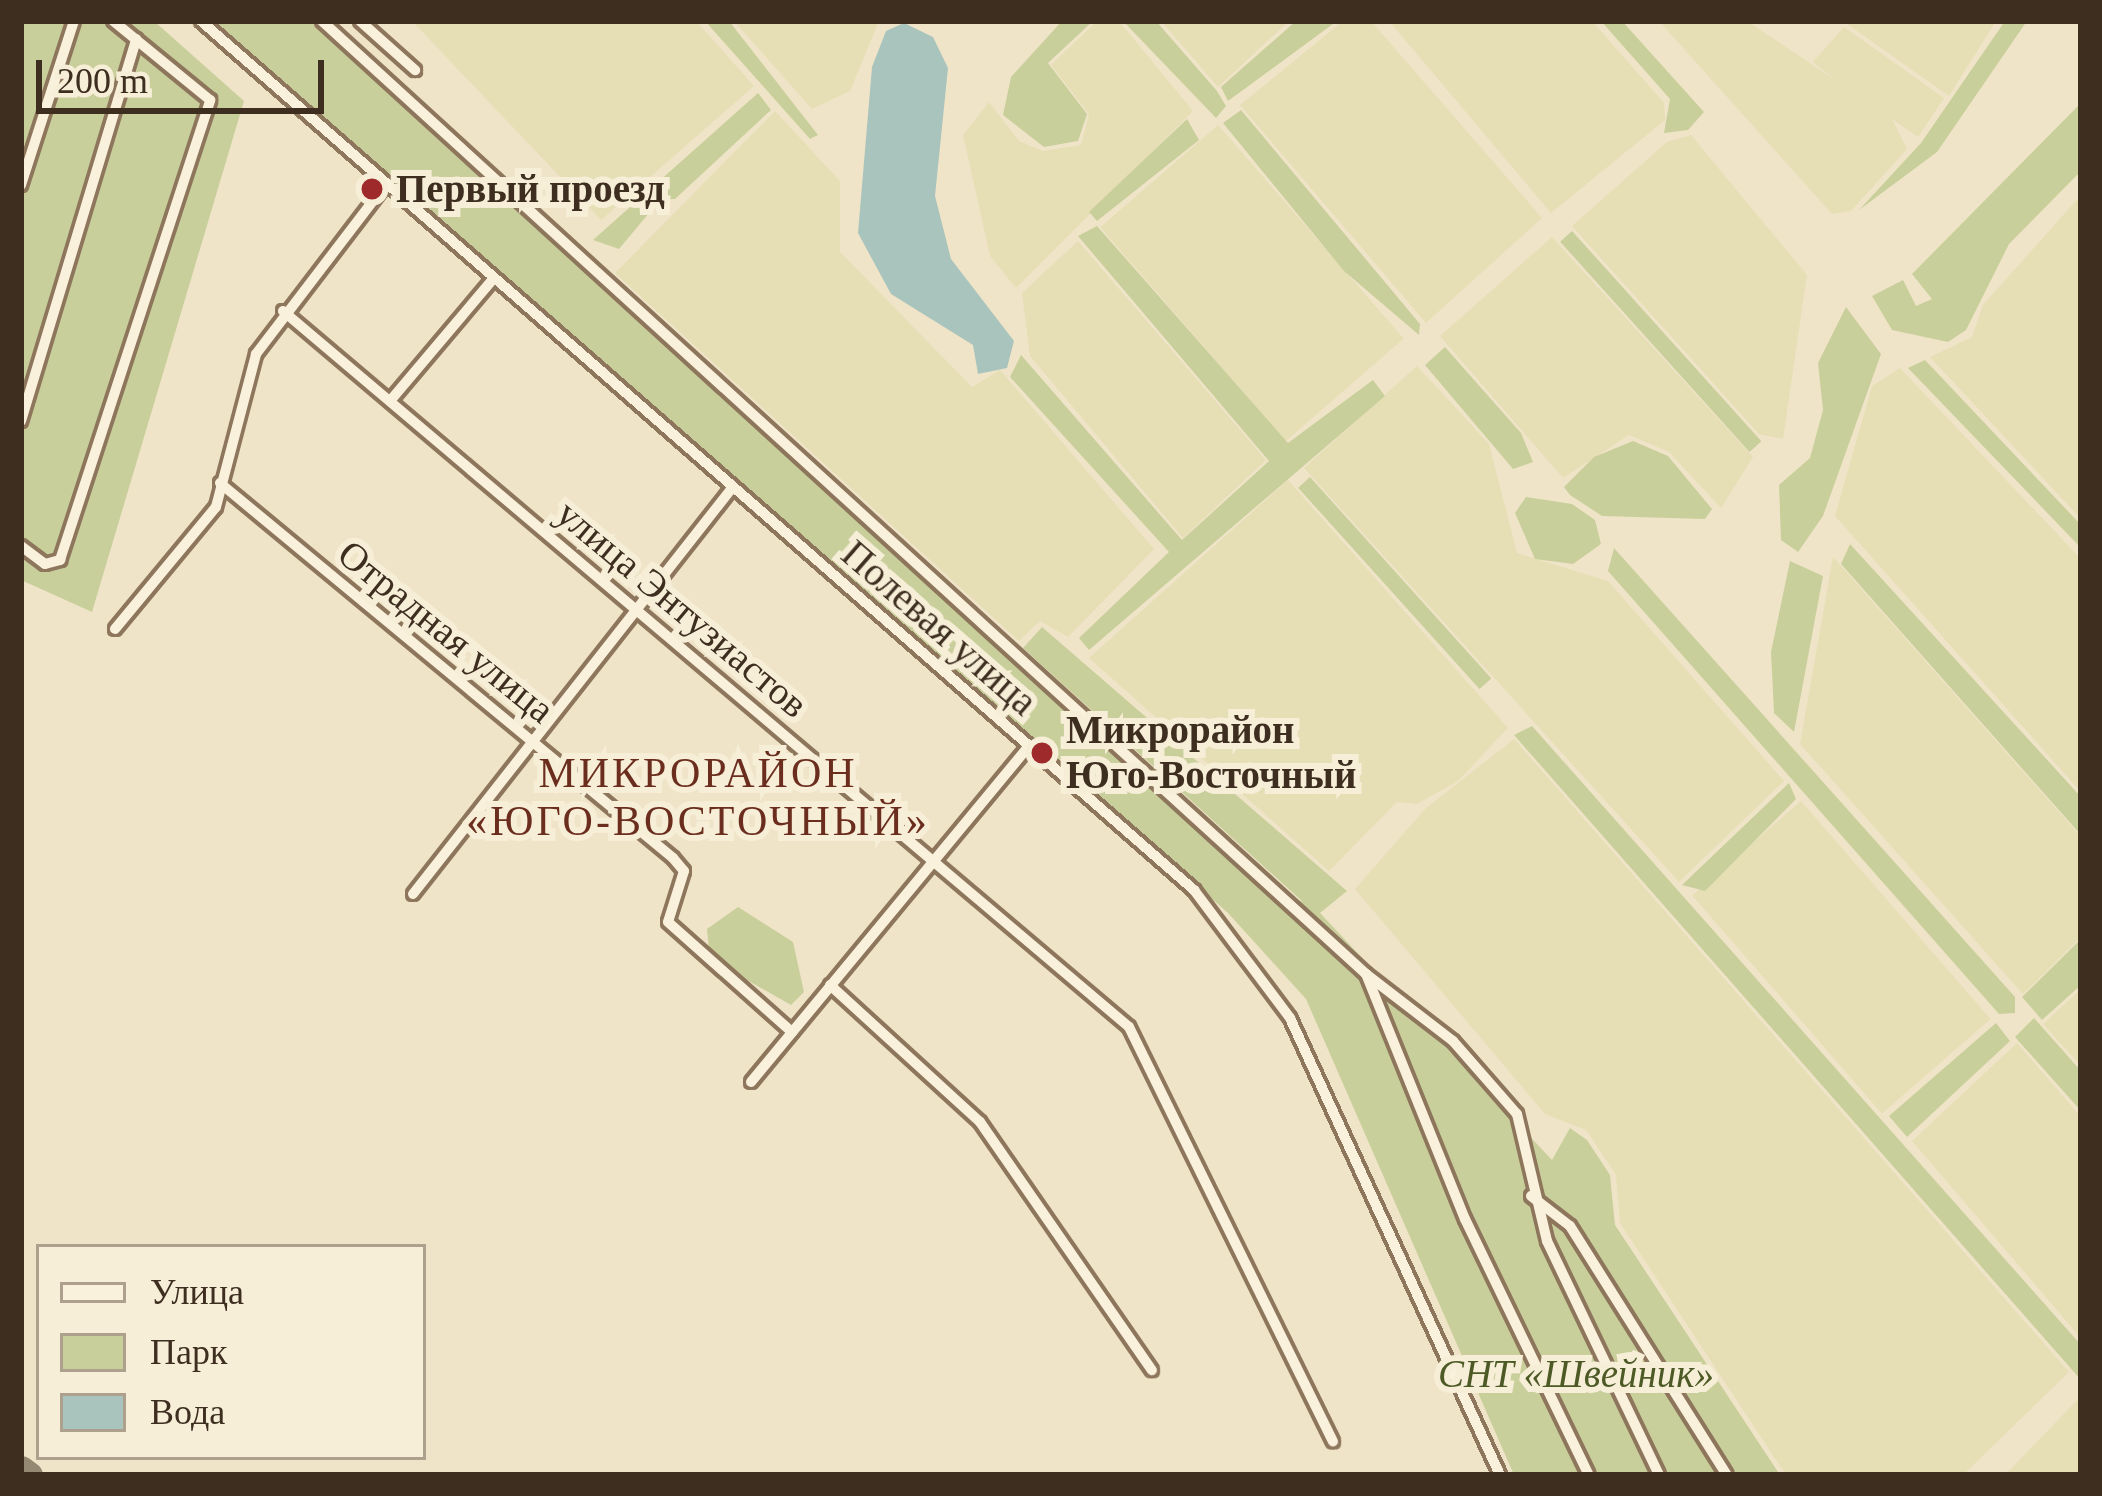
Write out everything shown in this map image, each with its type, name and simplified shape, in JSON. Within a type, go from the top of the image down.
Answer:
[{"type":"street","points":[[21,185],[74,21]]},
{"type":"street","points":[[21,546],[45,564],[60,560],[210,100],[113,21]]},
{"type":"street","name":"Полевая улица","points":[[201,21],[1194,890],[1290,1018],[1500,1475]]},
{"type":"street","points":[[322,21],[1366,974],[1453,1041],[1517,1114],[1531,1196],[1659,1475]]},
{"type":"street","points":[[360,21],[415,70]]},
{"type":"street","points":[[21,421],[136,39]]},
{"type":"street","points":[[115,629],[216,507],[256,354],[283,311],[386,185]]},
{"type":"street","points":[[390,401],[494,279]]},
{"type":"street","name":"улица Энтузиастов","points":[[283,311],[1129,1027],[1333,1442]]},
{"type":"street","name":"Отрадная улица","points":[[220,483],[674,859],[684,871],[668,922],[792,1032]]},
{"type":"street","points":[[412,894],[732,488]]},
{"type":"street","points":[[751,1082],[1029,746]]},
{"type":"street","points":[[1366,974],[1465,1219],[1589,1475]]},
{"type":"street","points":[[830,985],[980,1122],[1152,1370]]},
{"type":"street","points":[[1531,1196],[1570,1226],[1727,1475]]},
{"type":"shaded area","points":[[412,21],[696,21],[754,86],[601,220]]},
{"type":"shaded area","points":[[734,21],[879,21],[850,91],[812,109]]},
{"type":"shaded area","points":[[1097,21],[1119,21],[1193,111],[1016,288],[990,256],[963,135],[989,102],[1019,141],[1043,151],[1081,145],[1089,114],[1051,65]]},
{"type":"shaded area","points":[[1161,21],[1289,21],[1218,87]]},
{"type":"shaded area","points":[[1343,21],[1371,21],[1542,218],[1426,323],[1240,105]]},
{"type":"shaded area","points":[[1389,21],[1592,21],[1664,103],[1665,120],[1551,213]]},
{"type":"shaded area","points":[[1659,21],[1747,21],[1834,79],[1813,62],[1844,27],[1944,98],[1918,137],[1892,119],[1907,149],[1851,211],[1832,214]]},
{"type":"shaded area","points":[[1843,21],[1996,21],[1949,96]]},
{"type":"shaded area","points":[[775,111],[840,181],[840,252],[972,387],[1000,370],[1154,549],[1068,637],[1040,621],[1019,641],[615,273]]},
{"type":"shaded area","points":[[1218,125],[1404,339],[1286,441],[1100,227]]},
{"type":"shaded area","points":[[1691,135],[1807,275],[1783,439],[1759,434],[1572,226],[1667,142]]},
{"type":"shaded area","points":[[2081,195],[2081,519],[1930,357],[1972,337],[1983,305]]},
{"type":"shaded area","points":[[1552,237],[1753,457],[1721,508],[1669,452],[1629,435],[1563,478],[1440,336]]},
{"type":"shaded area","points":[[1078,241],[1266,460],[1183,538],[1030,356],[1022,293]]},
{"type":"shaded area","points":[[1417,366],[1489,444],[1517,553],[1608,581],[1784,781],[1679,882],[1304,468]]},
{"type":"shaded area","points":[[1900,368],[2081,559],[2081,792],[1835,516],[1872,386]]},
{"type":"shaded area","points":[[1288,480],[1508,728],[1458,781],[1417,804],[1397,802],[1329,871],[1089,658]]},
{"type":"shaded area","points":[[1833,557],[2081,837],[2081,937],[2023,994],[1800,744]]},
{"type":"shaded area","points":[[1514,739],[2069,1372],[1963,1475],[1786,1475],[1620,1223],[1616,1175],[1586,1130],[1545,1114],[1355,889],[1425,809]]},
{"type":"shaded area","points":[[1801,801],[1991,1019],[1882,1114],[1692,895]]},
{"type":"shaded area","points":[[2081,989],[2081,1066],[2043,1024]]},
{"type":"shaded area","points":[[2017,1043],[2081,1117],[2081,1338],[1912,1141]]},
{"type":"shaded area","points":[[2081,1396],[2081,1475],[2005,1475]]},
{"type":"green space","points":[[21,21],[154,21],[244,101],[92,612],[21,580]]},
{"type":"green space","name":"СНТ «Швейник»","points":[[209,21],[324,21],[1275,888],[1303,902],[1023,648],[1042,627],[1347,891],[1320,913],[1552,1160],[1570,1128],[1587,1140],[1610,1175],[1615,1225],[1780,1475],[1514,1475],[1306,999],[1228,913]]},
{"type":"green space","points":[[705,21],[729,21],[818,135],[810,139]]},
{"type":"green space","points":[[1062,21],[1093,21],[1048,63],[1087,114],[1078,141],[1044,147],[1003,115],[1011,77]]},
{"type":"green space","points":[[1123,21],[1156,21],[1217,91],[1226,106],[1216,118]]},
{"type":"green space","points":[[1296,21],[1337,21],[1228,101],[1221,87]]},
{"type":"green space","points":[[1601,21],[1622,21],[1704,112],[1688,130],[1664,133],[1670,99]]},
{"type":"green space","points":[[2005,21],[2027,21],[1937,152],[1859,210],[1921,143]]},
{"type":"green space","points":[[758,93],[771,110],[675,199],[660,200],[619,249],[593,240]]},
{"type":"green space","points":[[2081,103],[2081,171],[2009,244],[1966,330],[1948,342],[1892,330],[1872,296],[1903,280],[1916,306],[1932,299],[1912,274]]},
{"type":"green space","points":[[1241,110],[1420,324],[1419,335],[1344,271],[1223,123]]},
{"type":"green space","points":[[1187,119],[1199,140],[1097,221],[1089,212]]},
{"type":"green space","points":[[1097,226],[1288,443],[1373,380],[1385,396],[1089,650],[1079,638],[1169,552],[1010,377],[1021,355],[1182,540],[1269,461],[1078,236]]},
{"type":"green space","points":[[1572,231],[1761,441],[1749,452],[1560,242]]},
{"type":"green space","points":[[1846,307],[1881,354],[1823,516],[1798,552],[1781,540],[1779,485],[1810,458],[1823,410],[1818,363]]},
{"type":"green space","points":[[1445,347],[1521,433],[1533,462],[1513,469],[1425,365]]},
{"type":"green space","points":[[1925,360],[2081,525],[2081,548],[1908,368]]},
{"type":"green space","points":[[1633,441],[1668,456],[1712,509],[1705,519],[1602,516],[1570,495],[1564,487],[1594,457]]},
{"type":"green space","points":[[1310,477],[1491,678],[1479,689],[1298,488]]},
{"type":"green space","points":[[1526,497],[1572,504],[1595,520],[1601,544],[1573,564],[1535,559],[1515,513]]},
{"type":"green space","points":[[1850,544],[2081,797],[2081,835],[1841,564]]},
{"type":"green space","points":[[1614,548],[2015,997],[2015,1013],[1999,1014],[1608,571]]},
{"type":"green space","points":[[1790,561],[1823,576],[1794,732],[1774,713],[1771,652]]},
{"type":"green space","points":[[1532,726],[2081,1345],[2081,1380],[1514,735]]},
{"type":"green space","points":[[1789,783],[1796,799],[1705,891],[1682,885]]},
{"type":"green space","points":[[738,907],[793,942],[804,992],[791,1005],[710,959],[707,929]]},
{"type":"green space","points":[[2081,939],[2081,985],[2042,1020],[2022,997]]},
{"type":"green space","points":[[2034,1018],[2081,1071],[2081,1111],[2015,1037]]},
{"type":"green space","points":[[1996,1023],[2010,1041],[1907,1137],[1889,1116]]},
{"type":"water","points":[[904,23],[933,37],[948,68],[935,196],[951,259],[1014,341],[1007,368],[978,374],[973,345],[891,294],[858,233],[872,67],[886,31]]},
{"type":"taxiway","points":[[21,1469],[29,1475]]},
{"type":"place","name":"Первый проезд","points":[[372,189]]},
{"type":"place","name":"Микрорайон Юго-Восточный","points":[[1042,753]]},
{"type":"district","name":"МИКРОРАЙОН «ЮГО-ВОСТОЧНЫЙ»","points":[[698,797]]}]
